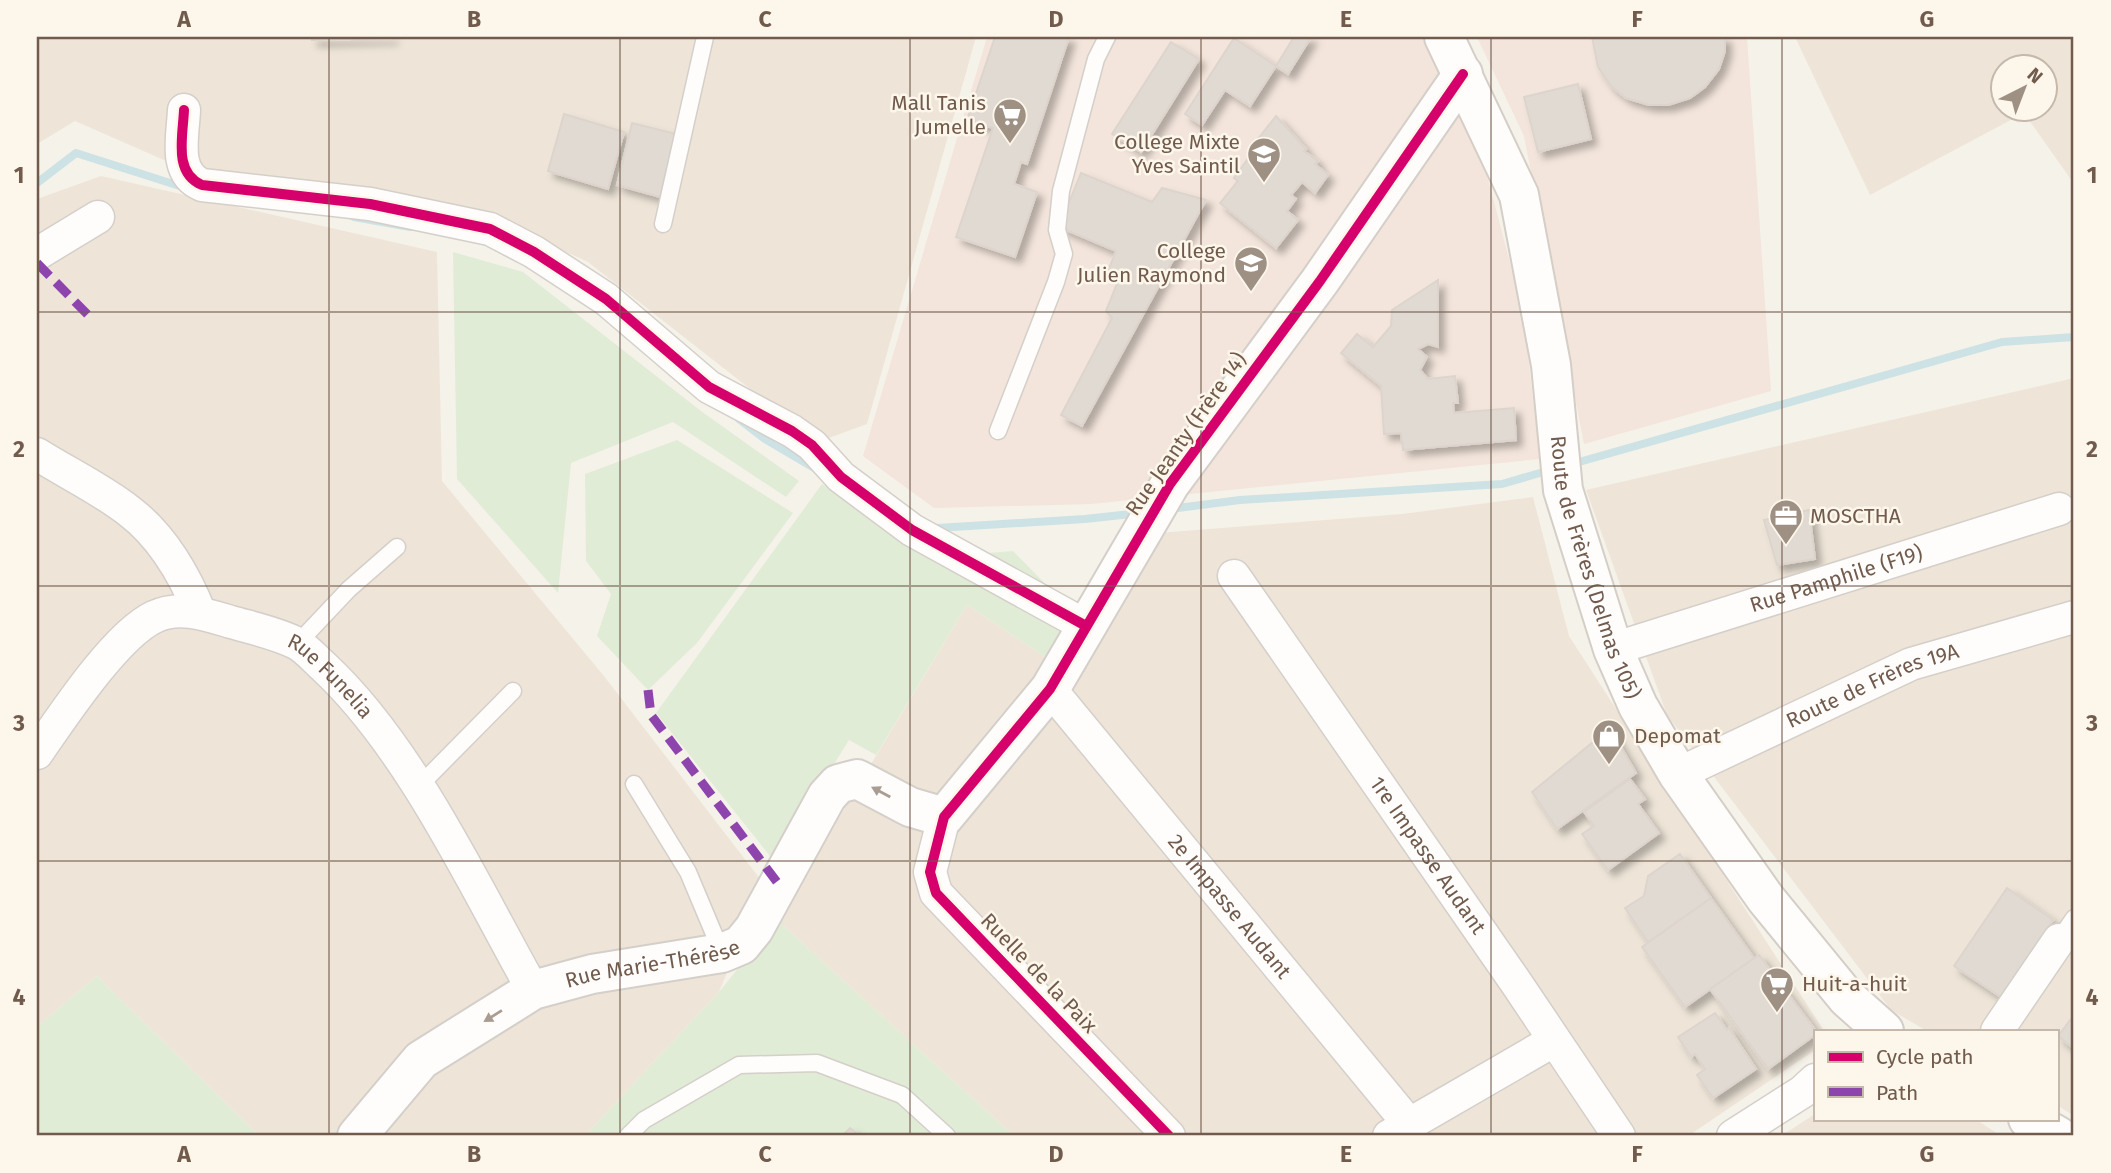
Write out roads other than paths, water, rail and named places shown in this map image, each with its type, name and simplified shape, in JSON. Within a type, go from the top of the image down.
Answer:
[{"type":"street","name":"Route de Frères (Delmas 105)","points":[[1444,37],[1519,195],[1551,365],[1563,490],[1613,649],[1638,706],[1678,774],[1766,899],[1875,1029]]},
{"type":"street","name":"Rue Jeanty (Frère 14)","points":[[944,817],[1050,689],[1170,484],[1320,281],[1463,74]]},
{"type":"street","points":[[184,110],[184,170],[193,181],[202,185],[370,204],[489,229],[534,252],[606,299],[709,387],[792,431],[811,445],[841,477],[912,530],[1086,626]]},
{"type":"street","points":[[37,254],[98,217]]},
{"type":"street","points":[[37,454],[130,511],[156,536],[190,587],[200,613]]},
{"type":"street","name":"Rue Pamphile (F19)","points":[[1613,649],[2059,509]]},
{"type":"street","name":"1re Impasse Audant","points":[[1234,576],[1619,1136]]},
{"type":"street","name":"Rue Funelia","points":[[37,753],[83,689],[118,647],[151,618],[172,611],[200,613],[298,643],[347,690],[418,786],[533,990]]},
{"type":"street","name":"Route de Frères 19A","points":[[1678,774],[1911,664],[2074,617]]},
{"type":"street","name":"2e Impasse Audant","points":[[1050,689],[1399,1130]]},
{"type":"street","name":"Rue Marie-Thérèse","points":[[357,1136],[421,1060],[533,990],[593,974],[722,953],[741,945],[754,929],[827,796],[838,784],[857,779],[910,807],[944,817]]},
{"type":"street","name":"Ruelle de la Paix","points":[[944,817],[930,872],[936,893],[1169,1136]]},
{"type":"street","points":[[1998,1030],[2066,929]]},
{"type":"street","points":[[1399,1130],[1553,1041]]},
{"type":"street","points":[[1733,1136],[1802,1093],[1814,1081]]},
{"type":"street","points":[[2030,1120],[2058,1136]]},
{"type":"lane","points":[[663,224],[705,37]]},
{"type":"lane","points":[[998,431],[1056,282],[1064,254],[1057,214],[1096,59],[1107,37]]},
{"type":"lane","points":[[298,643],[349,589],[397,547]]},
{"type":"lane","points":[[418,786],[513,691]]},
{"type":"lane","points":[[634,784],[688,872],[722,953]]},
{"type":"lane","points":[[628,1136],[644,1120],[739,1065],[817,1063],[902,1095],[947,1136]]},
{"type":"waterway","points":[[37,183],[76,153],[189,189]]},
{"type":"waterway","points":[[354,217],[410,227]]},
{"type":"waterway","points":[[1572,464],[2002,342],[2074,337]]},
{"type":"waterway","points":[[739,419],[765,439],[816,469]]},
{"type":"waterway","points":[[1170,509],[1240,500],[1502,484],[1550,470]]},
{"type":"waterway","points":[[937,528],[1140,513]]},
{"type":"place","name":"Mall Tanis Jumelle","points":[[1010,145]]},
{"type":"place","name":"College Mixte Yves Saintil","points":[[1264,184]]},
{"type":"place","name":"College Julien Raymond","points":[[1251,293]]},
{"type":"place","name":"MOSCTHA","points":[[1786,546]]},
{"type":"place","name":"Depomat","points":[[1609,766]]},
{"type":"place","name":"Huit-a-huit","points":[[1777,1014]]}]
